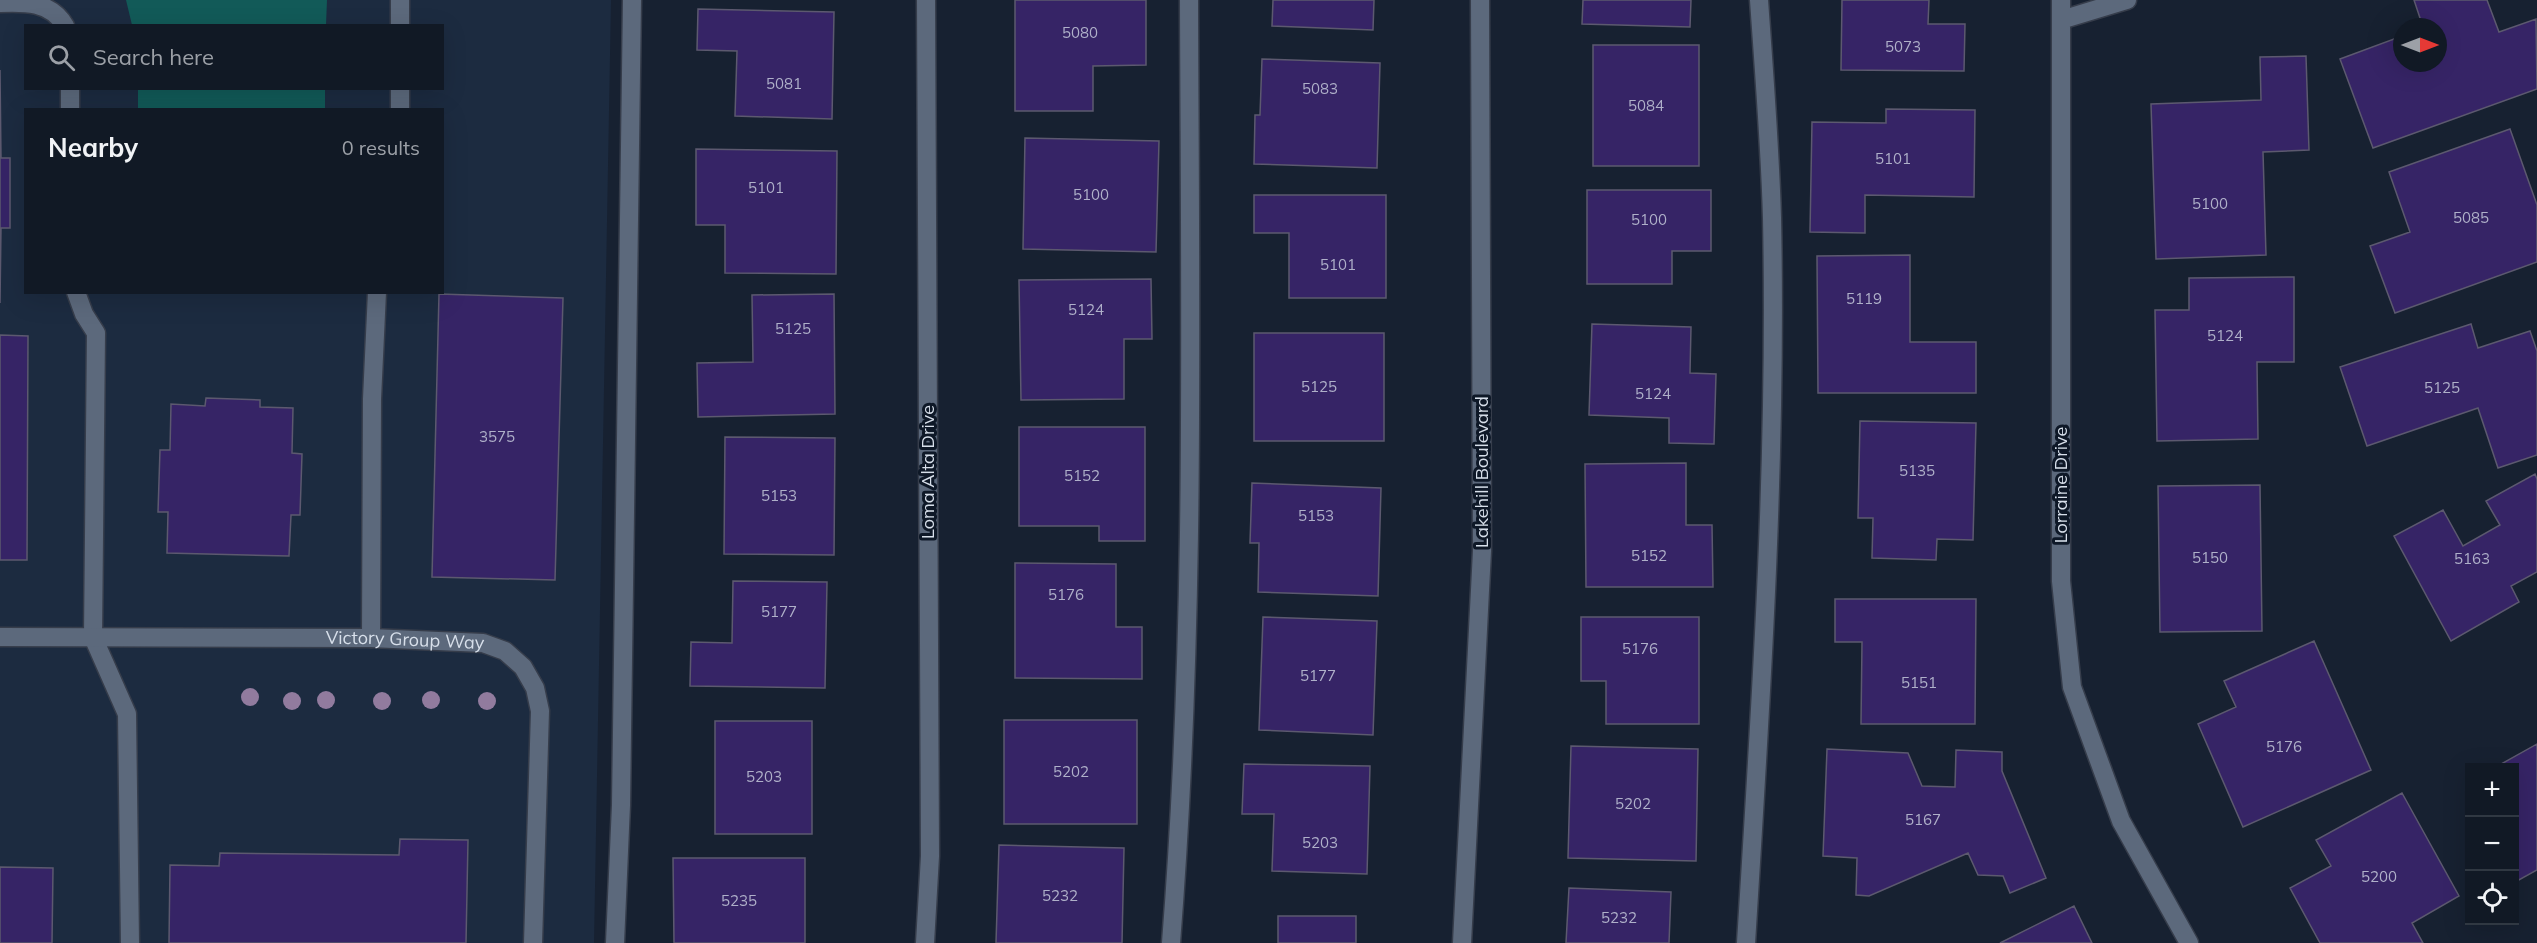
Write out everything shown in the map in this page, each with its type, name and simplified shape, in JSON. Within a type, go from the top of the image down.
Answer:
[{"type":"street","points":[[400,0],[400,24]]},
{"type":"street","points":[[615,943],[621,805],[632,0]]},
{"type":"street","name":"Loma Alta Drive","points":[[925,943],[930,856],[926,0]]},
{"type":"street","points":[[1171,943],[1180,824],[1191,510],[1189,0]]},
{"type":"street","name":"Lakehill Boulevard","points":[[1462,943],[1482,551],[1480,0]]},
{"type":"street","points":[[1746,943],[1764,624],[1772,392],[1772,217],[1760,0]]},
{"type":"street","name":"Lorraine Drive","points":[[2061,0],[2061,581],[2072,687],[2121,821],[2189,943]]},
{"type":"street","points":[[2061,20],[2127,0]]},
{"type":"street","points":[[0,3],[28,1],[53,12],[63,24]]},
{"type":"street","points":[[70,90],[70,108]]},
{"type":"street","points":[[400,90],[400,108]]},
{"type":"street","points":[[77,294],[84,314],[96,333],[93,637],[127,714],[130,943]]},
{"type":"street","points":[[371,639],[372,399],[377,294]]},
{"type":"street","name":"Victory Group Way","points":[[0,637],[371,639],[483,643],[505,651],[515,658],[530,677],[540,711],[533,943]]},
{"type":"shaded area","points":[[0,0],[611,0],[594,943],[0,943]]},
{"type":"shaded area","points":[[126,0],[327,0],[326,24],[132,24]]},
{"type":"shaded area","points":[[138,90],[325,90],[325,108],[138,108]]},
{"type":"building","points":[[1015,0],[1146,0],[1146,65],[1093,66],[1093,111],[1015,111]]},
{"type":"building","points":[[1273,0],[1374,0],[1373,30],[1272,26]]},
{"type":"building","points":[[1583,0],[1691,0],[1690,27],[1582,24]]},
{"type":"building","points":[[1842,0],[1929,0],[1928,24],[1965,24],[1964,71],[1841,70]]},
{"type":"building","points":[[2414,0],[2487,0],[2499,32],[2536,19],[2537,89],[2373,148],[2340,59],[2393,39],[2393,72],[2447,72],[2447,18],[2420,18]]},
{"type":"building","points":[[698,9],[834,12],[832,119],[735,116],[737,51],[697,50]]},
{"type":"building","points":[[1593,45],[1699,45],[1699,166],[1593,166]]},
{"type":"building","points":[[2306,56],[2309,150],[2263,152],[2266,255],[2156,259],[2151,104],[2261,100],[2260,57]]},
{"type":"building","points":[[1262,59],[1380,63],[1377,168],[1254,164],[1255,115],[1260,115]]},
{"type":"building","points":[[0,70],[1,158],[10,158],[10,228],[1,228],[0,303]]},
{"type":"building","points":[[1886,109],[1975,110],[1974,197],[1865,195],[1865,233],[1810,232],[1812,122],[1886,123]]},
{"type":"building","points":[[2510,129],[2537,205],[2537,262],[2395,313],[2370,246],[2410,232],[2389,172]]},
{"type":"building","points":[[1025,138],[1159,141],[1156,252],[1023,249]]},
{"type":"building","points":[[696,149],[837,151],[836,274],[725,273],[725,225],[696,225]]},
{"type":"building","points":[[1587,190],[1711,190],[1711,251],[1672,251],[1672,284],[1587,284]]},
{"type":"building","points":[[1254,195],[1386,195],[1386,298],[1289,298],[1289,233],[1254,233]]},
{"type":"building","points":[[1910,255],[1910,342],[1976,342],[1976,393],[1818,393],[1817,256]]},
{"type":"building","points":[[2294,277],[2294,362],[2257,362],[2258,439],[2157,441],[2155,310],[2189,310],[2189,278]]},
{"type":"building","points":[[1151,279],[1152,339],[1124,339],[1124,399],[1021,400],[1019,280]]},
{"type":"building","points":[[439,294],[563,298],[555,580],[432,577]]},
{"type":"building","points":[[834,294],[835,414],[698,417],[697,363],[753,362],[752,295]]},
{"type":"building","points":[[1592,324],[1691,327],[1690,373],[1716,374],[1714,444],[1669,443],[1669,418],[1589,415]]},
{"type":"building","points":[[2471,324],[2478,348],[2530,331],[2537,351],[2537,455],[2498,468],[2478,408],[2367,446],[2340,367]]},
{"type":"building","points":[[1254,333],[1384,333],[1384,441],[1254,441]]},
{"type":"building","points":[[0,335],[28,336],[27,560],[0,560]]},
{"type":"building","points":[[206,398],[260,400],[260,407],[293,408],[292,453],[302,454],[300,515],[291,515],[289,556],[167,553],[168,512],[158,512],[160,450],[170,450],[171,404],[205,406]]},
{"type":"building","points":[[1860,421],[1976,423],[1973,540],[1937,539],[1936,560],[1872,558],[1873,518],[1858,518]]},
{"type":"building","points":[[1019,427],[1145,427],[1145,541],[1099,541],[1099,526],[1019,526]]},
{"type":"building","points":[[725,437],[835,438],[834,555],[724,554]]},
{"type":"building","points":[[1686,463],[1686,525],[1712,525],[1713,587],[1586,587],[1585,464]]},
{"type":"building","points":[[2535,474],[2537,479],[2537,572],[2511,586],[2519,602],[2451,641],[2394,536],[2443,510],[2463,546],[2500,525],[2486,501]]},
{"type":"building","points":[[1252,483],[1381,488],[1378,596],[1258,592],[1259,543],[1250,543]]},
{"type":"building","points":[[2260,485],[2262,631],[2160,632],[2158,486]]},
{"type":"building","points":[[1015,563],[1116,564],[1116,627],[1142,627],[1142,679],[1015,678]]},
{"type":"building","points":[[733,581],[827,582],[825,688],[690,686],[691,642],[732,643]]},
{"type":"building","points":[[1835,599],[1976,599],[1975,724],[1861,724],[1862,642],[1835,642]]},
{"type":"building","points":[[1263,617],[1377,621],[1373,735],[1259,730]]},
{"type":"building","points":[[1581,617],[1699,617],[1699,724],[1606,724],[1606,681],[1581,681]]},
{"type":"building","points":[[2314,641],[2371,770],[2243,827],[2198,724],[2236,707],[2224,681]]},
{"type":"building","points":[[1004,720],[1137,720],[1137,824],[1004,824]]},
{"type":"building","points":[[715,721],[812,721],[812,834],[715,834]]},
{"type":"building","points":[[2537,744],[2537,870],[2519,880],[2519,763],[2503,763]]},
{"type":"building","points":[[1571,746],[1698,749],[1696,861],[1568,858]]},
{"type":"building","points":[[1827,749],[1908,753],[1922,786],[1955,787],[1956,750],[2002,752],[2002,771],[2046,878],[2010,893],[2003,876],[1978,875],[1968,853],[1869,896],[1856,895],[1857,858],[1823,856]]},
{"type":"building","points":[[1244,764],[1370,766],[1367,874],[1272,871],[1274,814],[1242,814]]},
{"type":"building","points":[[2402,793],[2459,896],[2412,923],[2423,943],[2320,943],[2290,888],[2331,866],[2316,840]]},
{"type":"building","points":[[400,839],[468,840],[466,943],[169,943],[170,865],[219,866],[220,853],[399,855]]},
{"type":"building","points":[[999,845],[1124,848],[1122,943],[996,943]]},
{"type":"building","points":[[673,858],[805,858],[805,943],[674,943]]},
{"type":"building","points":[[0,867],[53,868],[52,943],[0,943]]},
{"type":"building","points":[[1569,888],[1671,892],[1669,943],[1566,943]]},
{"type":"building","points":[[2074,906],[2092,943],[2000,943]]},
{"type":"building","points":[[1278,916],[1356,916],[1356,943],[1278,943]]}]
